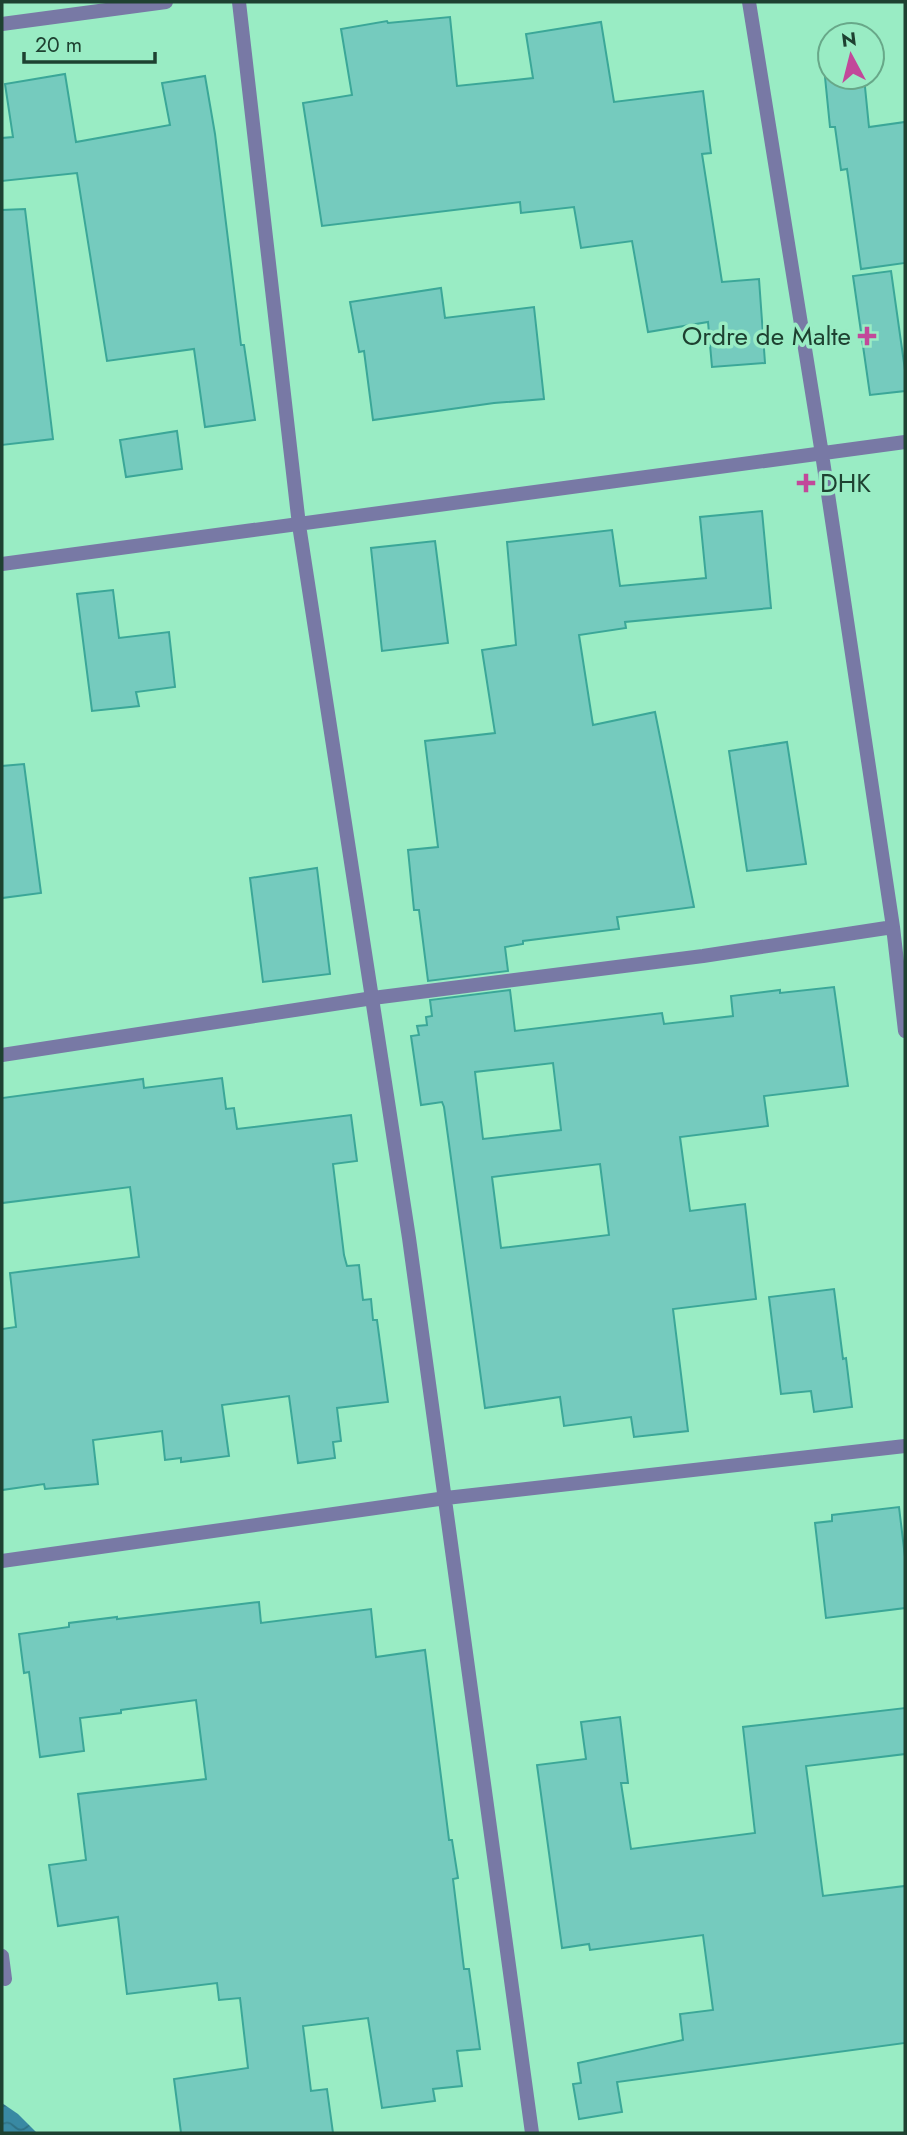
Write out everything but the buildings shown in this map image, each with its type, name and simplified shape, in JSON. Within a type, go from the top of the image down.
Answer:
[{"type":"street","points":[[2,23],[166,2]]},
{"type":"street","points":[[239,2],[299,525],[373,998],[446,1499],[532,2133]]},
{"type":"street","points":[[749,2],[822,453],[893,927],[905,1031]]},
{"type":"street","points":[[2,564],[905,442]]},
{"type":"street","points":[[2,1055],[373,998],[703,956],[893,927]]},
{"type":"street","points":[[2,1562],[446,1499],[905,1446]]},
{"type":"street","points":[[2,1956],[5,1979]]},
{"type":"water","points":[[2,2103],[18,2114],[37,2133],[2,2133]]},
{"type":"place","name":"Ordre de Malte","points":[[867,336]]},
{"type":"place","name":"DHK","points":[[806,483]]}]
